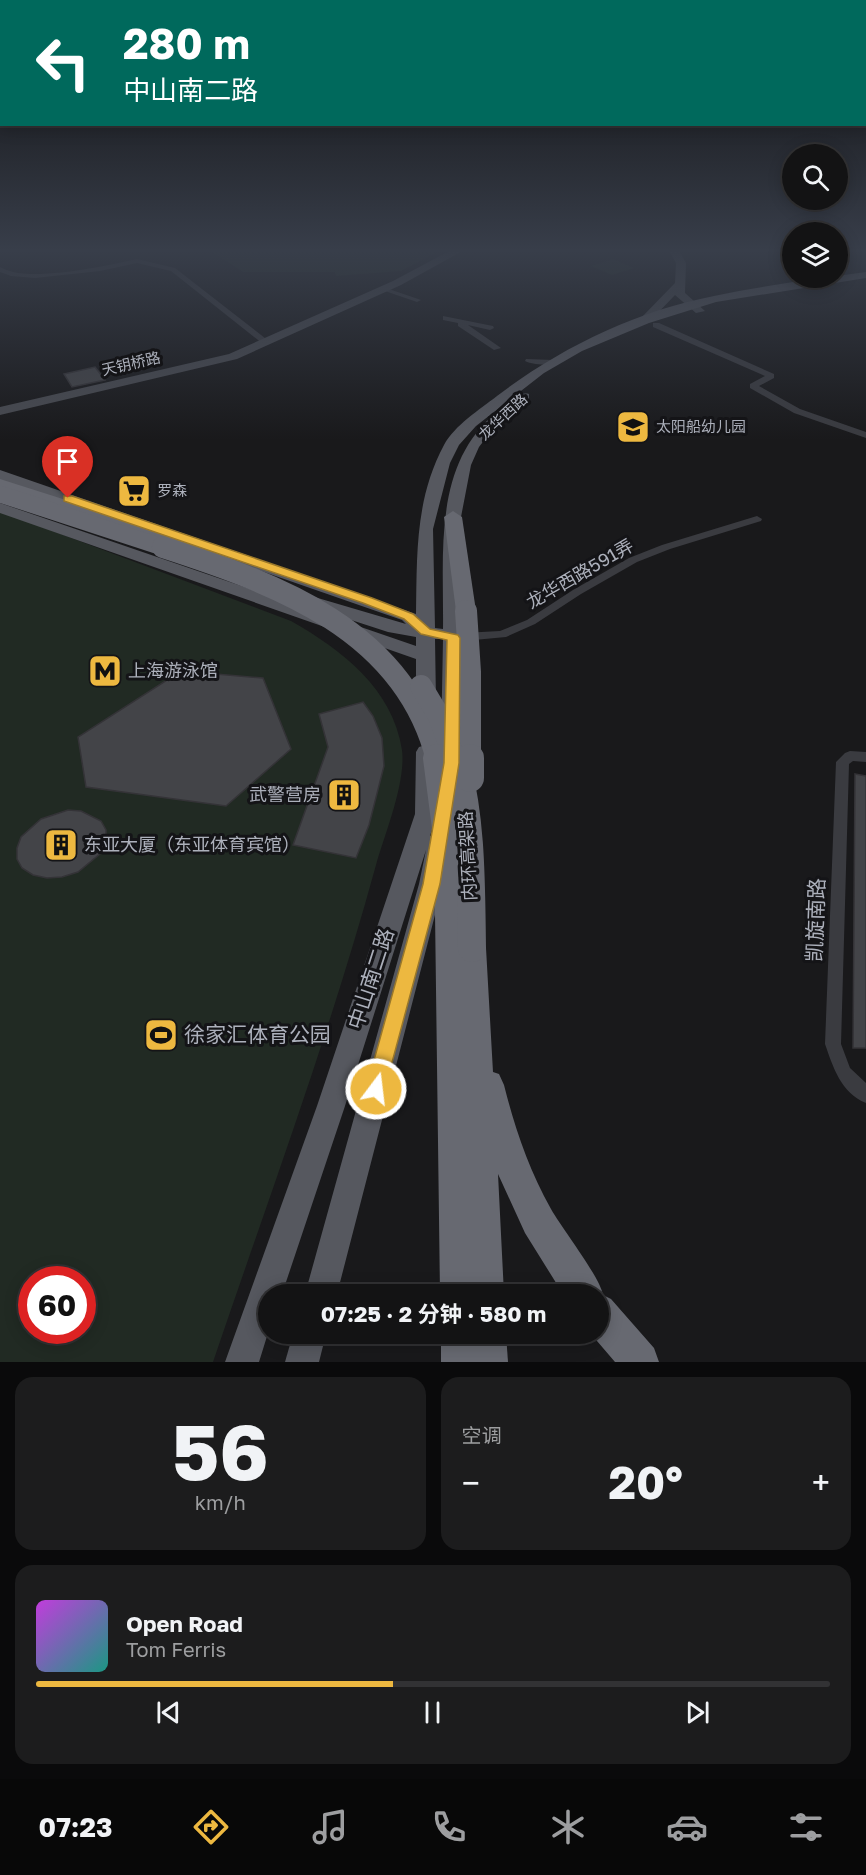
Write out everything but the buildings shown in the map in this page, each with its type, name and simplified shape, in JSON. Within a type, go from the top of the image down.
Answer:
[{"type":"highway","name":"内环高架路","points":[[0,484],[245,564],[300,588],[342,613],[404,666],[418,682],[441,719],[460,767],[467,836],[486,1284]]},
{"type":"highway","points":[[0,497],[85,529],[147,548],[171,550]]},
{"type":"highway","name":"内环高架路","points":[[0,497],[246,575],[302,600],[329,617],[390,670],[420,711],[431,737],[445,800],[459,1284]]},
{"type":"highway","points":[[453,517],[466,611],[470,672],[467,836]]},
{"type":"highway","points":[[475,1022],[500,1137],[514,1174],[540,1226],[578,1284]]},
{"type":"highway","points":[[609,1325],[640,1362]]},
{"type":"highway","points":[[460,1344],[460,1362]]},
{"type":"highway","points":[[488,1344],[489,1362]]},
{"type":"main road","name":"龙华西路","points":[[426,644],[423,596],[425,529],[443,463],[452,444],[471,423],[512,390],[554,362],[650,322],[680,313]]},
{"type":"main road","name":"龙华西路","points":[[453,638],[451,595],[453,517],[464,465],[472,447],[487,427],[551,376],[650,322]]},
{"type":"main road","points":[[0,475],[408,616],[426,644]]},
{"type":"main road","points":[[0,497],[395,628],[426,644]]},
{"type":"main road","points":[[0,508],[152,564],[426,644],[453,638]]},
{"type":"main road","name":"中山南二路","points":[[324,1284],[432,884],[452,763],[453,638]]},
{"type":"main road","name":"中山南二路","points":[[242,1362],[331,1106],[426,814],[426,644]]},
{"type":"main road","points":[[302,1362],[307,1344]]},
{"type":"street","points":[[228,313],[266,342]]},
{"type":"street","name":"天钥桥路","points":[[0,411],[211,363],[266,342],[332,313]]},
{"type":"street","points":[[657,313],[650,322],[771,376],[753,386],[781,402],[866,435]]},
{"type":"street","points":[[446,318],[490,328]]},
{"type":"street","points":[[459,323],[497,348]]},
{"type":"street","points":[[529,361],[554,362]]},
{"type":"street","name":"龙华西路591弄","points":[[453,638],[502,634],[521,626],[633,560],[666,547],[757,519]]},
{"type":"street","name":"凯旋南路","points":[[866,757],[850,756],[843,762],[833,1044],[843,1073],[866,1095]]},
{"type":"shaded area","name":"徐家汇体育公园","points":[[0,511],[291,621],[329,645],[362,674],[388,708],[397,728],[402,750],[402,763],[394,808],[339,990],[213,1362],[0,1362]]},
{"type":"place","name":"太阳船幼儿园","points":[[633,427]]},
{"type":"place","name":"罗森","points":[[134,491]]},
{"type":"place","name":"上海游泳馆","points":[[105,671]]},
{"type":"place","name":"武警营房","points":[[344,795]]},
{"type":"place","name":"东亚大厦（东亚体育宾馆）","points":[[61,845]]},
{"type":"place","name":"徐家汇体育公园","points":[[161,1035]]},
{"type":"route","points":[[68,498],[368,601],[408,616],[426,632],[453,638],[452,763],[432,884],[376,1089]]}]
